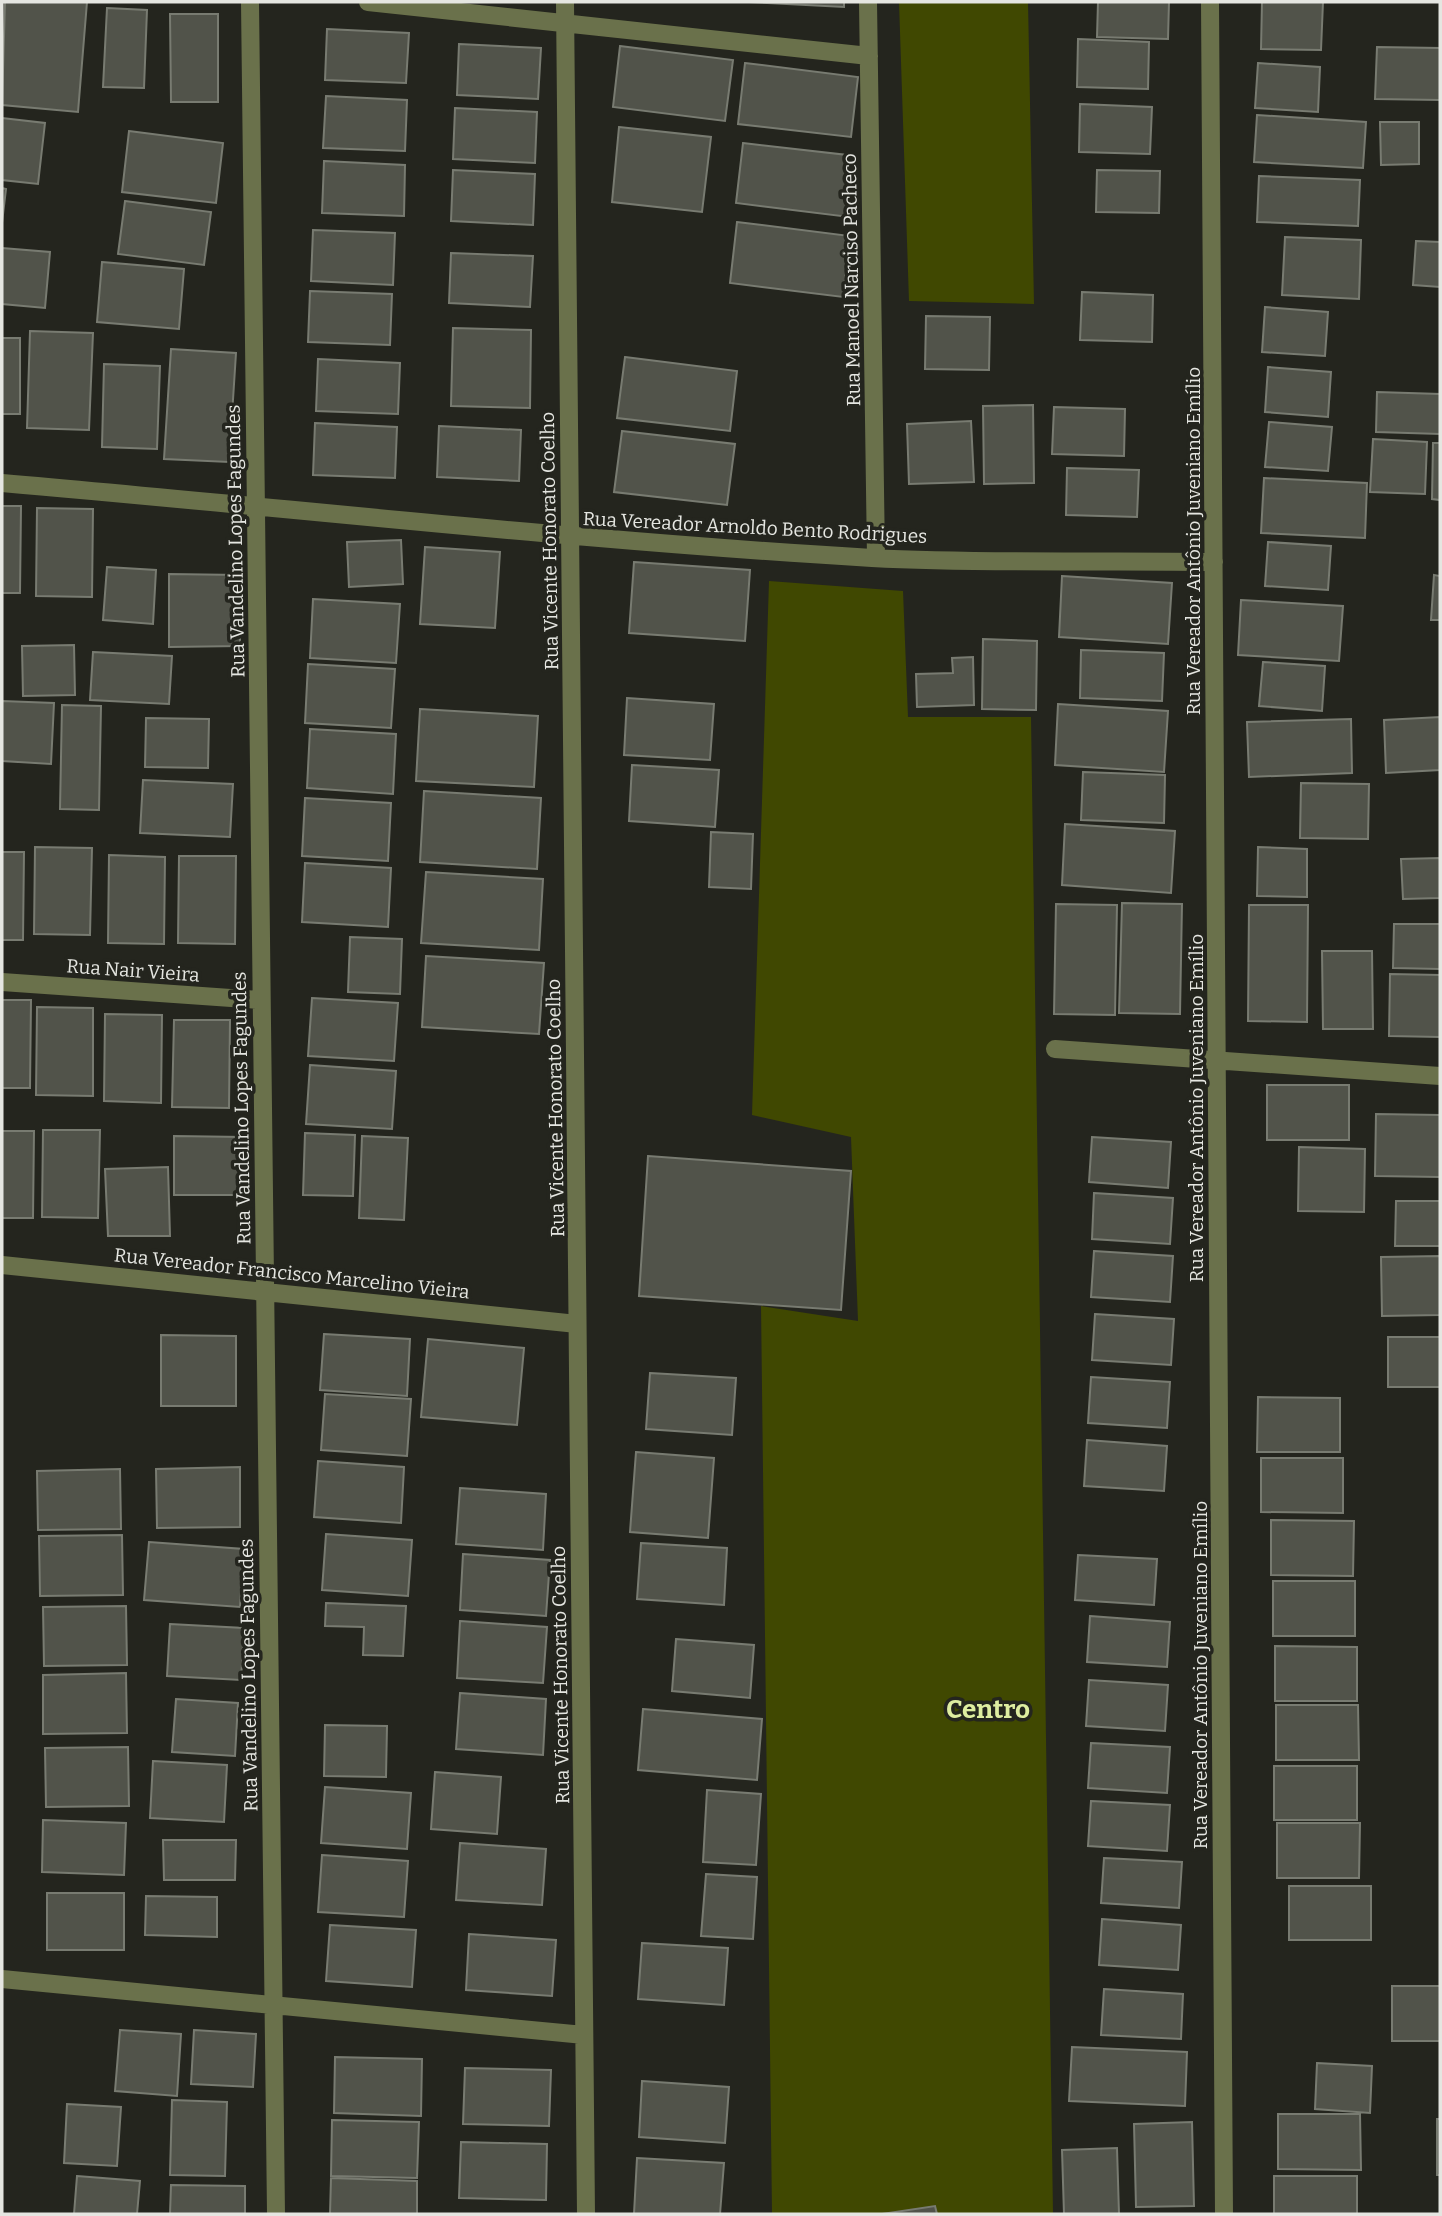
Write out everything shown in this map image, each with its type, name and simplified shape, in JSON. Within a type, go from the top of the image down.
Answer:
[{"type":"street","name":"Rua Vandelino Lopes Fagundes","points":[[250,2],[276,2214]]},
{"type":"street","points":[[368,2],[869,56]]},
{"type":"street","name":"Rua Vicente Honorato Coelho","points":[[565,2],[586,2214]]},
{"type":"street","name":"Rua Manoel Narciso Pacheco","points":[[868,2],[876,558]]},
{"type":"street","name":"Rua Vereador Antônio Juveniano Emílio","points":[[1210,2],[1224,2214]]},
{"type":"street","name":"Rua Vereador Arnoldo Bento Rodrigues","points":[[2,483],[256,505],[570,537],[876,558],[1214,562]]},
{"type":"street","name":"Rua Nair Vieira","points":[[2,982],[261,1000]]},
{"type":"street","points":[[1055,1049],[1440,1076]]},
{"type":"street","name":"Rua Vereador Francisco Marcelino Vieira","points":[[2,1265],[578,1324]]},
{"type":"street","points":[[2,1979],[584,2035]]},
{"type":"green space","points":[[899,2],[1028,2],[1034,304],[909,301]]},
{"type":"green space","points":[[769,581],[903,591],[908,717],[1031,717],[1053,2214],[772,2214],[761,1306],[858,1321],[851,1137],[752,1115]]},
{"type":"building","points":[[5,2],[87,2],[78,112],[2,105]]},
{"type":"building","points":[[749,2],[844,2],[844,7]]},
{"type":"building","points":[[1098,2],[1169,2],[1168,39],[1097,37]]},
{"type":"building","points":[[1262,2],[1323,2],[1321,50],[1261,49]]},
{"type":"building","points":[[107,8],[147,10],[144,88],[103,87]]},
{"type":"building","points":[[170,14],[218,14],[218,102],[171,102]]},
{"type":"building","points":[[327,29],[409,33],[406,83],[325,80]]},
{"type":"building","points":[[1078,39],[1149,42],[1148,89],[1077,87]]},
{"type":"building","points":[[459,44],[541,48],[538,99],[457,95]]},
{"type":"building","points":[[620,46],[733,60],[725,121],[613,107]]},
{"type":"building","points":[[1377,47],[1440,48],[1440,100],[1375,99]]},
{"type":"building","points":[[745,63],[858,77],[851,137],[738,124]]},
{"type":"building","points":[[1258,63],[1320,67],[1318,112],[1255,108]]},
{"type":"building","points":[[326,96],[407,100],[405,151],[323,148]]},
{"type":"building","points":[[1080,104],[1152,107],[1150,154],[1079,152]]},
{"type":"building","points":[[455,108],[537,112],[535,163],[453,159]]},
{"type":"building","points":[[1257,115],[1366,122],[1363,168],[1254,162]]},
{"type":"building","points":[[2,118],[45,123],[38,184],[2,180]]},
{"type":"building","points":[[1380,122],[1419,122],[1419,164],[1381,165]]},
{"type":"building","points":[[619,127],[711,137],[702,212],[612,202]]},
{"type":"building","points":[[129,131],[223,143],[216,203],[122,192]]},
{"type":"building","points":[[743,143],[856,156],[849,217],[736,203]]},
{"type":"building","points":[[324,161],[405,165],[404,216],[322,213]]},
{"type":"building","points":[[453,170],[535,174],[533,225],[451,221]]},
{"type":"building","points":[[1097,170],[1160,171],[1159,213],[1096,212]]},
{"type":"building","points":[[1259,176],[1360,180],[1358,226],[1257,222]]},
{"type":"building","points":[[2,188],[6,189],[2,223]]},
{"type":"building","points":[[125,201],[211,212],[204,265],[118,254]]},
{"type":"building","points":[[737,222],[850,236],[843,297],[730,283]]},
{"type":"building","points":[[313,230],[395,233],[393,285],[311,281]]},
{"type":"building","points":[[1285,237],[1361,240],[1359,299],[1282,295]]},
{"type":"building","points":[[1416,241],[1440,242],[1440,287],[1413,285]]},
{"type":"building","points":[[2,248],[50,252],[45,308],[2,304]]},
{"type":"building","points":[[451,253],[533,256],[530,307],[449,303]]},
{"type":"building","points":[[102,262],[184,269],[179,329],[97,322]]},
{"type":"building","points":[[310,291],[392,294],[390,345],[308,342]]},
{"type":"building","points":[[1082,292],[1153,295],[1152,342],[1080,340]]},
{"type":"building","points":[[1265,307],[1328,312],[1325,356],[1262,352]]},
{"type":"building","points":[[926,316],[990,317],[989,370],[925,369]]},
{"type":"building","points":[[453,328],[531,330],[530,408],[451,406]]},
{"type":"building","points":[[30,331],[93,333],[89,430],[27,428]]},
{"type":"building","points":[[2,338],[20,338],[20,414],[2,414]]},
{"type":"building","points":[[171,349],[236,353],[229,462],[164,459]]},
{"type":"building","points":[[625,357],[737,371],[730,431],[617,418]]},
{"type":"building","points":[[318,359],[400,363],[398,414],[316,411]]},
{"type":"building","points":[[104,364],[160,366],[157,449],[102,447]]},
{"type":"building","points":[[1268,367],[1331,372],[1328,417],[1265,412]]},
{"type":"building","points":[[1377,392],[1440,394],[1440,434],[1376,432]]},
{"type":"building","points":[[1033,405],[1034,483],[984,484],[983,406]]},
{"type":"building","points":[[1054,407],[1125,409],[1124,456],[1052,454]]},
{"type":"building","points":[[971,421],[974,482],[909,484],[907,424]]},
{"type":"building","points":[[1269,422],[1332,427],[1328,471],[1265,467]]},
{"type":"building","points":[[315,423],[397,427],[395,478],[313,475]]},
{"type":"building","points":[[439,426],[521,430],[519,481],[437,477]]},
{"type":"building","points":[[622,431],[735,444],[727,505],[614,492]]},
{"type":"building","points":[[1373,439],[1427,442],[1425,494],[1370,492]]},
{"type":"building","points":[[1433,443],[1440,443],[1440,500],[1432,499]]},
{"type":"building","points":[[1067,468],[1139,470],[1137,517],[1066,515]]},
{"type":"building","points":[[1264,478],[1367,483],[1365,538],[1261,533]]},
{"type":"building","points":[[2,506],[21,506],[20,593],[2,593]]},
{"type":"building","points":[[37,508],[93,509],[92,597],[36,596]]},
{"type":"building","points":[[401,540],[403,584],[349,587],[347,542]]},
{"type":"building","points":[[1268,542],[1331,546],[1328,590],[1265,586]]},
{"type":"building","points":[[425,547],[500,552],[495,628],[420,624]]},
{"type":"building","points":[[634,562],[750,570],[745,641],[629,633]]},
{"type":"building","points":[[107,567],[156,570],[153,624],[103,620]]},
{"type":"building","points":[[169,574],[240,575],[240,646],[169,647]]},
{"type":"building","points":[[1434,575],[1440,576],[1440,620],[1431,620]]},
{"type":"building","points":[[1062,576],[1172,583],[1168,644],[1059,637]]},
{"type":"building","points":[[313,599],[400,604],[396,663],[310,658]]},
{"type":"building","points":[[1241,600],[1343,606],[1339,661],[1238,655]]},
{"type":"building","points":[[983,639],[1037,641],[1036,710],[982,709]]},
{"type":"building","points":[[74,645],[75,695],[23,696],[22,646]]},
{"type":"building","points":[[1081,650],[1164,653],[1162,701],[1080,698]]},
{"type":"building","points":[[93,652],[172,656],[169,704],[90,700]]},
{"type":"building","points":[[973,657],[974,705],[917,707],[916,674],[953,673],[952,658]]},
{"type":"building","points":[[1263,662],[1325,666],[1322,711],[1259,706]]},
{"type":"building","points":[[308,664],[395,669],[391,728],[305,723]]},
{"type":"building","points":[[627,698],[714,704],[710,760],[624,755]]},
{"type":"building","points":[[2,701],[54,703],[51,764],[2,761]]},
{"type":"building","points":[[1058,704],[1168,711],[1164,772],[1055,765]]},
{"type":"building","points":[[62,705],[101,706],[99,810],[60,809]]},
{"type":"building","points":[[420,709],[538,716],[534,787],[416,781]]},
{"type":"building","points":[[1440,717],[1440,770],[1386,773],[1384,720]]},
{"type":"building","points":[[146,718],[209,719],[208,768],[145,767]]},
{"type":"building","points":[[1351,719],[1352,773],[1249,777],[1247,722]]},
{"type":"building","points":[[310,729],[396,734],[393,794],[307,788]]},
{"type":"building","points":[[632,765],[719,770],[715,827],[629,821]]},
{"type":"building","points":[[1083,772],[1165,775],[1164,823],[1081,820]]},
{"type":"building","points":[[143,780],[233,784],[230,837],[140,833]]},
{"type":"building","points":[[1301,783],[1369,784],[1368,839],[1300,838]]},
{"type":"building","points":[[424,791],[541,798],[537,869],[420,862]]},
{"type":"building","points":[[305,798],[391,803],[388,861],[302,856]]},
{"type":"building","points":[[1065,824],[1175,831],[1171,893],[1062,885]]},
{"type":"building","points":[[711,832],[753,834],[751,889],[709,887]]},
{"type":"building","points":[[35,847],[92,848],[90,935],[34,934]]},
{"type":"building","points":[[1258,847],[1307,849],[1307,897],[1257,896]]},
{"type":"building","points":[[2,852],[24,852],[23,940],[2,940]]},
{"type":"building","points":[[109,855],[165,857],[164,944],[108,943]]},
{"type":"building","points":[[179,856],[236,856],[235,944],[178,943]]},
{"type":"building","points":[[1440,858],[1440,898],[1403,899],[1401,859]]},
{"type":"building","points":[[305,863],[391,868],[388,927],[302,922]]},
{"type":"building","points":[[426,872],[543,879],[539,950],[421,943]]},
{"type":"building","points":[[1122,903],[1182,904],[1180,1014],[1119,1013]]},
{"type":"building","points":[[1056,904],[1117,905],[1115,1015],[1054,1014]]},
{"type":"building","points":[[1249,905],[1308,905],[1307,1022],[1248,1021]]},
{"type":"building","points":[[1394,924],[1440,924],[1440,969],[1393,968]]},
{"type":"building","points":[[350,937],[402,939],[400,994],[348,992]]},
{"type":"building","points":[[1322,951],[1372,951],[1373,1029],[1323,1029]]},
{"type":"building","points":[[426,956],[544,963],[539,1034],[422,1027]]},
{"type":"building","points":[[1390,974],[1440,975],[1440,1037],[1389,1036]]},
{"type":"building","points":[[312,998],[398,1003],[394,1061],[308,1056]]},
{"type":"building","points":[[2,1000],[31,1000],[30,1088],[2,1088]]},
{"type":"building","points":[[37,1007],[93,1008],[93,1096],[36,1095]]},
{"type":"building","points":[[105,1014],[162,1015],[161,1103],[104,1101]]},
{"type":"building","points":[[174,1020],[230,1020],[229,1108],[172,1107]]},
{"type":"building","points":[[310,1065],[396,1071],[392,1129],[306,1124]]},
{"type":"building","points":[[1267,1085],[1349,1085],[1349,1140],[1267,1140]]},
{"type":"building","points":[[1376,1114],[1440,1115],[1440,1177],[1375,1176]]},
{"type":"building","points":[[43,1130],[100,1130],[98,1218],[42,1217]]},
{"type":"building","points":[[2,1131],[34,1131],[33,1218],[2,1218]]},
{"type":"building","points":[[305,1133],[355,1135],[353,1196],[303,1195]]},
{"type":"building","points":[[174,1136],[244,1137],[244,1195],[174,1195]]},
{"type":"building","points":[[362,1136],[408,1138],[404,1220],[359,1218]]},
{"type":"building","points":[[1092,1137],[1171,1142],[1168,1188],[1089,1182]]},
{"type":"building","points":[[1299,1147],[1365,1149],[1364,1212],[1298,1211]]},
{"type":"building","points":[[648,1156],[851,1171],[841,1310],[639,1296]]},
{"type":"building","points":[[168,1167],[170,1236],[108,1236],[105,1169]]},
{"type":"building","points":[[1094,1193],[1173,1198],[1170,1244],[1092,1239]]},
{"type":"building","points":[[1396,1201],[1440,1201],[1440,1246],[1395,1246]]},
{"type":"building","points":[[1094,1251],[1173,1256],[1170,1302],[1091,1297]]},
{"type":"building","points":[[1440,1256],[1440,1315],[1382,1316],[1381,1257]]},
{"type":"building","points":[[1095,1314],[1174,1319],[1171,1365],[1092,1360]]},
{"type":"building","points":[[324,1334],[410,1339],[407,1396],[320,1390]]},
{"type":"building","points":[[161,1335],[236,1336],[236,1406],[161,1406]]},
{"type":"building","points":[[1388,1337],[1440,1337],[1440,1387],[1388,1387]]},
{"type":"building","points":[[428,1339],[524,1348],[517,1425],[421,1417]]},
{"type":"building","points":[[650,1373],[736,1378],[732,1435],[646,1429]]},
{"type":"building","points":[[1091,1377],[1170,1382],[1167,1428],[1088,1423]]},
{"type":"building","points":[[325,1394],[411,1399],[407,1456],[321,1450]]},
{"type":"building","points":[[1258,1397],[1340,1398],[1340,1452],[1257,1452]]},
{"type":"building","points":[[1087,1440],[1167,1446],[1164,1491],[1084,1486]]},
{"type":"building","points":[[636,1452],[714,1458],[708,1538],[630,1532]]},
{"type":"building","points":[[1261,1458],[1343,1458],[1343,1513],[1261,1512]]},
{"type":"building","points":[[318,1461],[404,1467],[401,1523],[314,1517]]},
{"type":"building","points":[[240,1467],[240,1527],[157,1528],[156,1469]]},
{"type":"building","points":[[120,1469],[121,1529],[38,1530],[37,1471]]},
{"type":"building","points":[[460,1488],[546,1494],[543,1550],[456,1544]]},
{"type":"building","points":[[1271,1520],[1354,1521],[1353,1576],[1271,1575]]},
{"type":"building","points":[[326,1534],[412,1540],[408,1596],[322,1590]]},
{"type":"building","points":[[122,1535],[123,1595],[40,1596],[39,1536]]},
{"type":"building","points":[[149,1542],[244,1549],[240,1607],[144,1600]]},
{"type":"building","points":[[641,1543],[727,1548],[724,1605],[637,1599]]},
{"type":"building","points":[[463,1554],[550,1560],[546,1616],[460,1610]]},
{"type":"building","points":[[1078,1555],[1157,1559],[1154,1605],[1075,1600]]},
{"type":"building","points":[[1273,1581],[1355,1581],[1355,1636],[1273,1636]]},
{"type":"building","points":[[326,1603],[406,1606],[403,1656],[363,1655],[364,1627],[325,1626]]},
{"type":"building","points":[[126,1606],[127,1665],[44,1666],[43,1607]]},
{"type":"building","points":[[1090,1616],[1170,1622],[1167,1667],[1087,1662]]},
{"type":"building","points":[[460,1621],[547,1627],[543,1683],[457,1678]]},
{"type":"building","points":[[170,1624],[244,1628],[241,1680],[167,1676]]},
{"type":"building","points":[[676,1639],[754,1645],[750,1698],[672,1691]]},
{"type":"building","points":[[1275,1646],[1357,1647],[1357,1701],[1275,1701]]},
{"type":"building","points":[[126,1673],[127,1733],[43,1734],[43,1675]]},
{"type":"building","points":[[1089,1680],[1168,1685],[1165,1731],[1086,1726]]},
{"type":"building","points":[[460,1693],[546,1699],[543,1755],[456,1749]]},
{"type":"building","points":[[176,1699],[238,1703],[235,1756],[172,1752]]},
{"type":"building","points":[[1276,1705],[1358,1705],[1359,1760],[1276,1760]]},
{"type":"building","points":[[643,1709],[762,1719],[757,1780],[638,1770]]},
{"type":"building","points":[[325,1725],[387,1726],[386,1777],[324,1776]]},
{"type":"building","points":[[1091,1743],[1170,1747],[1167,1793],[1088,1788]]},
{"type":"building","points":[[128,1747],[129,1806],[46,1807],[45,1748]]},
{"type":"building","points":[[153,1761],[227,1765],[224,1822],[150,1818]]},
{"type":"building","points":[[1274,1766],[1357,1766],[1357,1820],[1274,1820]]},
{"type":"building","points":[[435,1772],[501,1777],[497,1834],[431,1829]]},
{"type":"building","points":[[325,1787],[411,1793],[407,1849],[321,1843]]},
{"type":"building","points":[[707,1790],[761,1794],[756,1865],[703,1862]]},
{"type":"building","points":[[1091,1801],[1170,1805],[1167,1851],[1088,1846]]},
{"type":"building","points":[[43,1820],[126,1823],[124,1875],[42,1872]]},
{"type":"building","points":[[1277,1823],[1360,1823],[1359,1878],[1277,1878]]},
{"type":"building","points":[[163,1840],[236,1840],[235,1880],[164,1880]]},
{"type":"building","points":[[460,1843],[546,1849],[542,1905],[456,1900]]},
{"type":"building","points":[[322,1855],[408,1861],[404,1917],[318,1912]]},
{"type":"building","points":[[1104,1858],[1182,1862],[1179,1908],[1101,1903]]},
{"type":"building","points":[[706,1874],[757,1877],[753,1939],[701,1936]]},
{"type":"building","points":[[1289,1886],[1371,1886],[1371,1940],[1289,1940]]},
{"type":"building","points":[[47,1893],[124,1893],[124,1950],[47,1950]]},
{"type":"building","points":[[146,1896],[217,1897],[217,1937],[145,1935]]},
{"type":"building","points":[[1102,1919],[1181,1925],[1178,1970],[1099,1965]]},
{"type":"building","points":[[330,1925],[416,1930],[412,1987],[326,1981]]},
{"type":"building","points":[[469,1934],[556,1940],[552,1996],[466,1990]]},
{"type":"building","points":[[642,1943],[728,1948],[724,2005],[638,1999]]},
{"type":"building","points":[[1392,1986],[1440,1986],[1440,2041],[1392,2041]]},
{"type":"building","points":[[1104,1989],[1183,1994],[1181,2039],[1101,2035]]},
{"type":"building","points":[[120,2030],[181,2034],[177,2096],[115,2091]]},
{"type":"building","points":[[194,2030],[256,2034],[253,2087],[191,2084]]},
{"type":"building","points":[[1072,2047],[1187,2052],[1185,2106],[1069,2101]]},
{"type":"building","points":[[335,2057],[422,2059],[421,2116],[334,2113]]},
{"type":"building","points":[[1317,2063],[1372,2066],[1370,2113],[1315,2109]]},
{"type":"building","points":[[465,2068],[551,2070],[549,2126],[463,2124]]},
{"type":"building","points":[[642,2081],[729,2087],[725,2143],[639,2137]]},
{"type":"building","points":[[172,2100],[227,2102],[225,2176],[170,2175]]},
{"type":"building","points":[[67,2104],[121,2107],[117,2166],[64,2163]]},
{"type":"building","points":[[1278,2114],[1360,2114],[1361,2170],[1278,2169]]},
{"type":"building","points":[[1437,2119],[1440,2119],[1440,2175],[1437,2175]]},
{"type":"building","points":[[332,2120],[419,2122],[417,2178],[331,2176]]},
{"type":"building","points":[[1192,2122],[1194,2206],[1136,2207],[1134,2124]]},
{"type":"building","points":[[461,2142],[547,2144],[546,2200],[459,2198]]},
{"type":"building","points":[[1117,2148],[1119,2214],[1064,2214],[1062,2150]]},
{"type":"building","points":[[637,2158],[724,2163],[720,2214],[634,2214]]},
{"type":"building","points":[[77,2176],[140,2181],[137,2214],[74,2214]]},
{"type":"building","points":[[1274,2176],[1357,2176],[1357,2214],[1274,2214]]},
{"type":"building","points":[[331,2178],[417,2181],[417,2214],[330,2214]]},
{"type":"building","points":[[171,2185],[245,2186],[245,2214],[170,2214]]},
{"type":"building","points":[[935,2206],[937,2214],[882,2214]]},
{"type":"district","name":"Centro","points":[[988,1709]]}]
